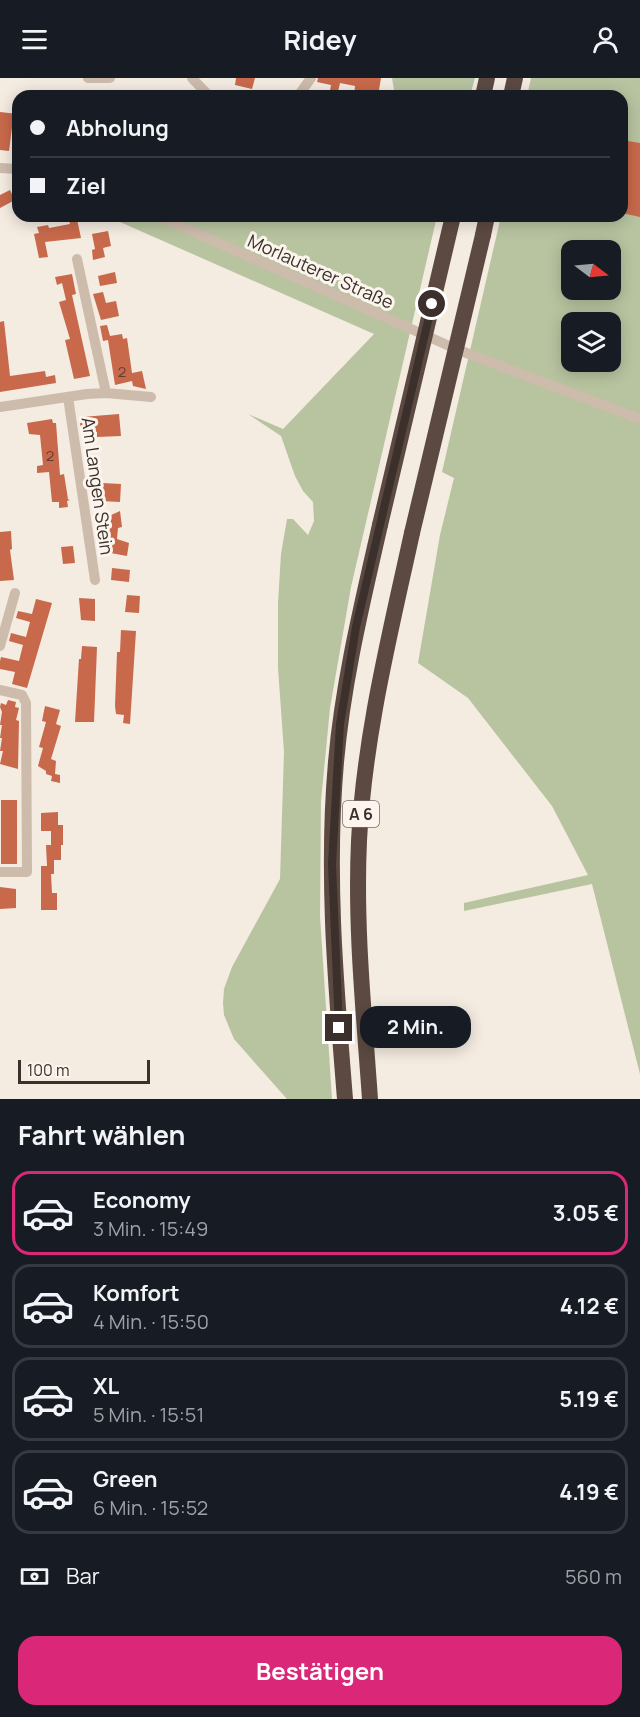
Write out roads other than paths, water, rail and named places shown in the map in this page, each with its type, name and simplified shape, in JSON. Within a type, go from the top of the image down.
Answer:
[{"type":"highway","name":"A 6","points":[[345,1099],[333,922],[335,773],[349,668],[380,525],[452,222]]},
{"type":"highway","name":"A 6","points":[[370,1099],[360,948],[360,822],[376,705],[412,533],[486,222]]},
{"type":"street","points":[[88,78],[110,78]]},
{"type":"street","points":[[192,78],[203,90]]},
{"type":"street","name":"Morlauterer Straße","points":[[171,222],[456,349],[640,418]]},
{"type":"street","points":[[76,260],[106,393]]},
{"type":"street","points":[[0,407],[106,393],[151,397]]},
{"type":"street","name":"Am Langen Stein","points":[[68,397],[95,580]]},
{"type":"street","points":[[0,646],[15,593]]},
{"type":"street","points":[[0,690],[22,695],[26,703],[27,872],[0,872]]}]
